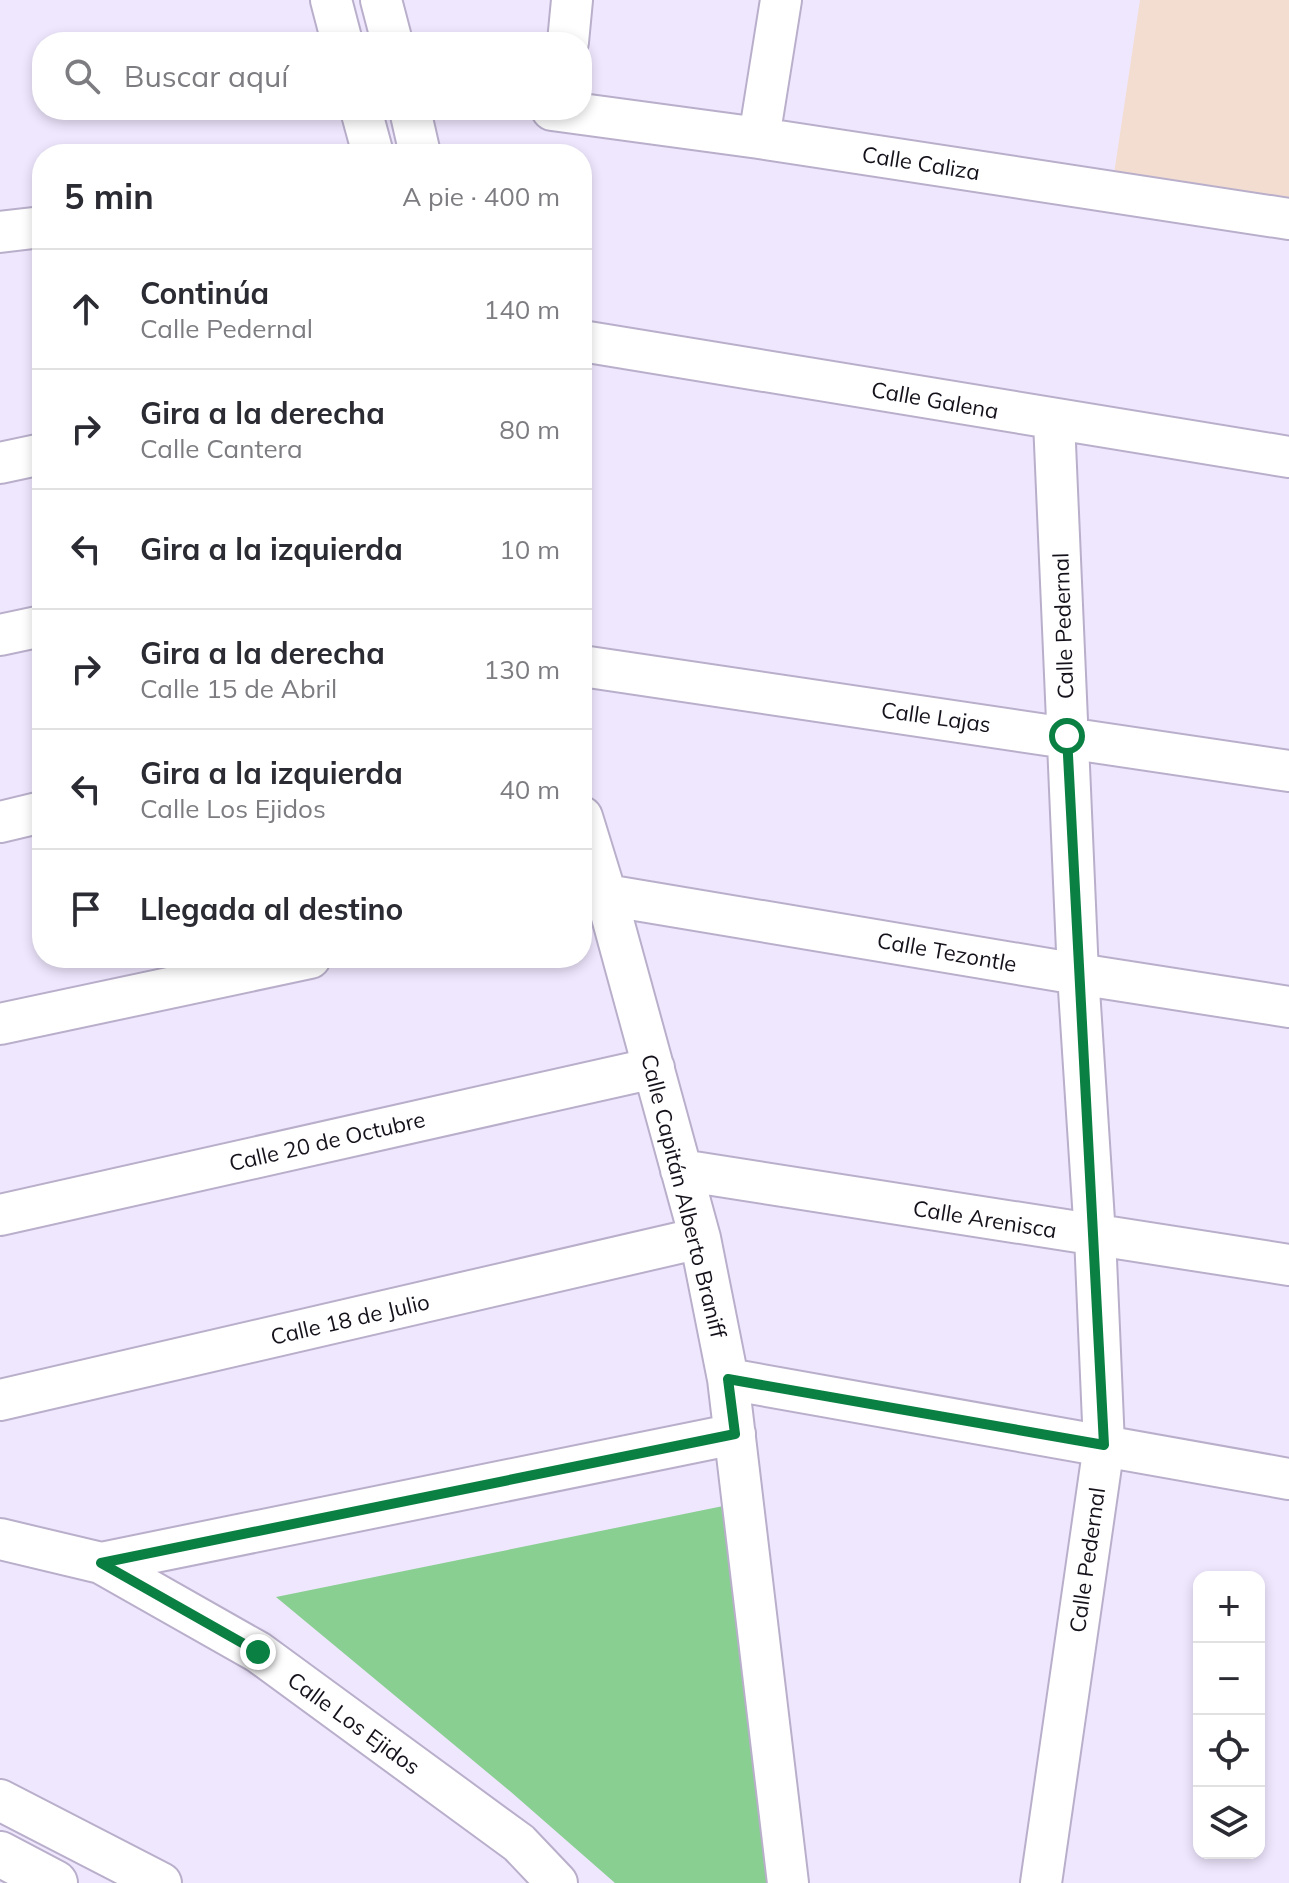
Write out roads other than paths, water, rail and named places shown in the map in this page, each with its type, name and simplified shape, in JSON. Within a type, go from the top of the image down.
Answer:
[{"type":"main road","points":[[0,1854],[55,1883]]},
{"type":"street","points":[[331,0],[339,32]]},
{"type":"street","points":[[381,0],[389,32]]},
{"type":"street","points":[[569,32],[572,0]]},
{"type":"street","points":[[759,138],[781,0]]},
{"type":"street","name":"Calle Caliza","points":[[592,114],[1289,219]]},
{"type":"street","points":[[364,120],[370,144]]},
{"type":"street","points":[[412,120],[418,144]]},
{"type":"street","points":[[0,232],[32,228]]},
{"type":"street","name":"Calle Galena","points":[[592,343],[1054,421],[1289,457]]},
{"type":"street","name":"Calle Pedernal","points":[[1041,1883],[1104,1445],[1095,1236],[1078,974],[1054,421]]},
{"type":"street","points":[[0,463],[32,456]]},
{"type":"street","points":[[0,635],[32,628]]},
{"type":"street","name":"Calle Lajas","points":[[592,667],[1289,771]]},
{"type":"street","points":[[0,822],[32,814]]},
{"type":"street","name":"Calle Tezontle","points":[[594,897],[1289,1007]]},
{"type":"street","name":"Calle Capitán Alberto Braniff","points":[[594,897],[654,1068],[700,1238],[728,1379],[788,1883]]},
{"type":"street","points":[[0,1024],[263,968]]},
{"type":"street","name":"Calle 20 de Octubre","points":[[0,1215],[654,1068]]},
{"type":"street","name":"Calle Arenisca","points":[[681,1170],[1289,1265]]},
{"type":"street","name":"Calle 18 de Julio","points":[[0,1400],[700,1238]]},
{"type":"street","points":[[728,1379],[1289,1479]]},
{"type":"street","points":[[101,1563],[735,1434]]},
{"type":"street","name":"Calle Los Ejidos","points":[[0,1539],[101,1563],[258,1652],[519,1843],[557,1883]]},
{"type":"street","points":[[0,1800],[161,1883]]}]
